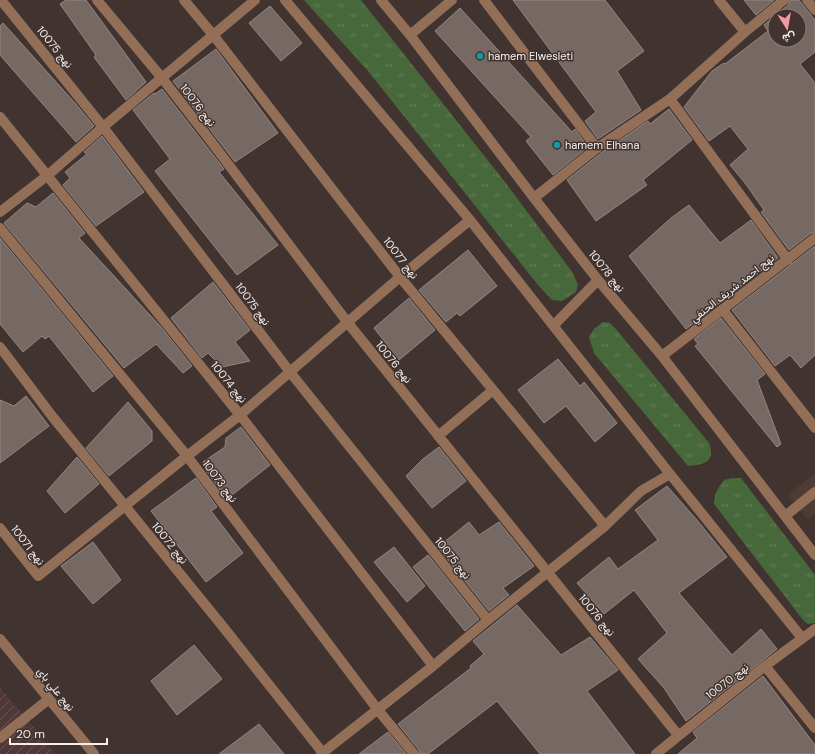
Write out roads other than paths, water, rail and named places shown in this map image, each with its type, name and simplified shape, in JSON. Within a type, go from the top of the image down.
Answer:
[{"type":"street","name":"نهج 10075","points":[[2,0],[103,127],[290,372],[488,620]]},
{"type":"street","name":"نهج 10076","points":[[98,0],[162,78],[210,140],[348,323],[678,735]]},
{"type":"street","name":"نهج 10077","points":[[184,0],[214,36],[400,277],[605,526]]},
{"type":"street","points":[[0,212],[48,176],[103,127],[214,36],[255,0]]},
{"type":"street","points":[[285,0],[470,220],[670,474],[802,638]]},
{"type":"street","name":"نهج 10078","points":[[381,0],[410,35],[598,280],[662,356],[815,555]]},
{"type":"street","points":[[410,35],[452,0]]},
{"type":"street","points":[[484,0],[597,148]]},
{"type":"street","points":[[719,0],[745,32]]},
{"type":"street","points":[[534,198],[597,148],[670,99],[745,32],[784,0]]},
{"type":"street","points":[[807,0],[815,10]]},
{"type":"street","points":[[670,99],[788,260]]},
{"type":"street","name":"نهج 10074","points":[[0,116],[240,415],[433,666]]},
{"type":"street","points":[[126,506],[240,415],[400,277],[470,220]]},
{"type":"street","name":"نهج 10073","points":[[0,228],[187,456],[378,710],[414,754]]},
{"type":"street","name":"نهج احمد شريف الحنفي","points":[[662,356],[815,238]]},
{"type":"street","points":[[554,325],[598,280]]},
{"type":"street","points":[[723,310],[815,428]]},
{"type":"street","name":"نهج 10072","points":[[0,347],[52,416],[126,506],[322,753]]},
{"type":"street","points":[[438,436],[493,390]]},
{"type":"street","points":[[322,753],[433,666],[546,572],[605,526],[641,491],[670,474]]},
{"type":"street","points":[[785,516],[815,492]]},
{"type":"street","name":"نهج 10071","points":[[0,528],[38,576],[126,506]]},
{"type":"street","name":"نهج 10070","points":[[656,754],[765,666],[815,629]]},
{"type":"street","name":"نهج علي باي","points":[[0,639],[94,754]]},
{"type":"street","points":[[765,666],[815,728]]},
{"type":"street","points":[[0,738],[49,699]]},
{"type":"place","name":"hamem Elwesleti","points":[[480,56]]},
{"type":"place","name":"hamem Elhana","points":[[557,145]]}]
